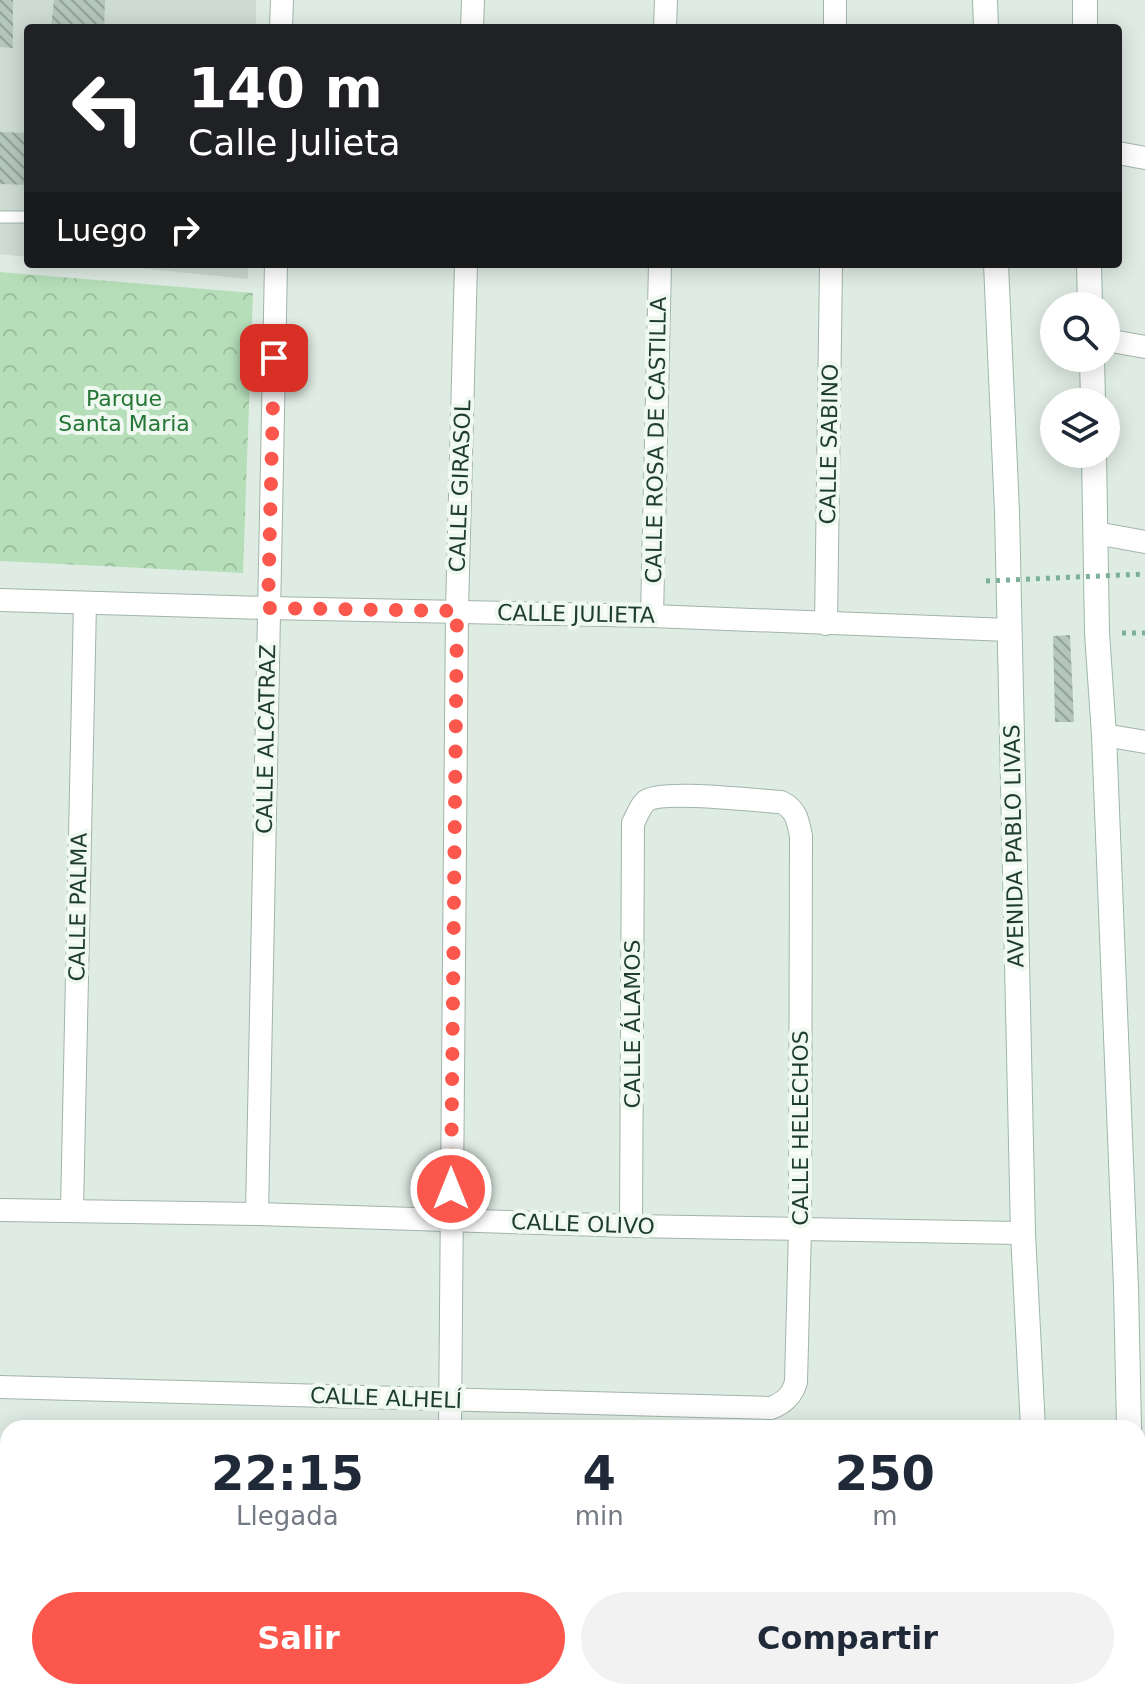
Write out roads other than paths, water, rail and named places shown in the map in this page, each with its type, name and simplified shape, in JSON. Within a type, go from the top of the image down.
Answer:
[{"type":"main road","points":[[985,0],[986,24]]},
{"type":"main road","points":[[1085,0],[1085,24]]},
{"type":"main road","name":"AVENIDA PABLO LIVAS","points":[[996,268],[1007,512],[1023,1233],[1033,1420]]},
{"type":"main road","points":[[1089,268],[1090,292]]},
{"type":"main road","points":[[1094,468],[1097,633],[1135,1284],[1129,1420]]},
{"type":"street","points":[[281,24],[282,0]]},
{"type":"street","points":[[472,24],[473,0]]},
{"type":"street","points":[[665,24],[666,0]]},
{"type":"street","points":[[835,0],[835,24]]},
{"type":"street","points":[[1122,154],[1145,158]]},
{"type":"street","name":"CALLE ALCATRAZ","points":[[257,1214],[276,268]]},
{"type":"street","name":"CALLE GIRASOL","points":[[450,1420],[457,611],[466,268]]},
{"type":"street","name":"CALLE ROSA DE CASTILLA","points":[[652,616],[660,268]]},
{"type":"street","name":"CALLE SABINO","points":[[826,624],[831,268]]},
{"type":"street","points":[[1120,343],[1145,347]]},
{"type":"street","points":[[1096,533],[1145,542]]},
{"type":"street","name":"CALLE JULIETA","points":[[0,600],[652,616],[1009,630]]},
{"type":"street","name":"CALLE PALMA","points":[[72,1210],[85,603]]},
{"type":"street","points":[[1104,735],[1145,742]]},
{"type":"street","name":"CALLE HELECHOS","points":[[633,823],[646,801],[667,795],[781,802],[789,806],[799,821],[800,1229],[796,1382],[793,1392],[771,1408]]},
{"type":"street","name":"CALLE ÁLAMOS","points":[[631,1226],[633,823]]},
{"type":"street","name":"CALLE OLIVO","points":[[0,1210],[1023,1233]]},
{"type":"street","name":"CALLE ALHELÍ","points":[[0,1387],[771,1408]]},
{"type":"lane","points":[[0,217],[24,217]]},
{"type":"park label","name":"Parque Santa Maria","points":[[124,410]]}]
